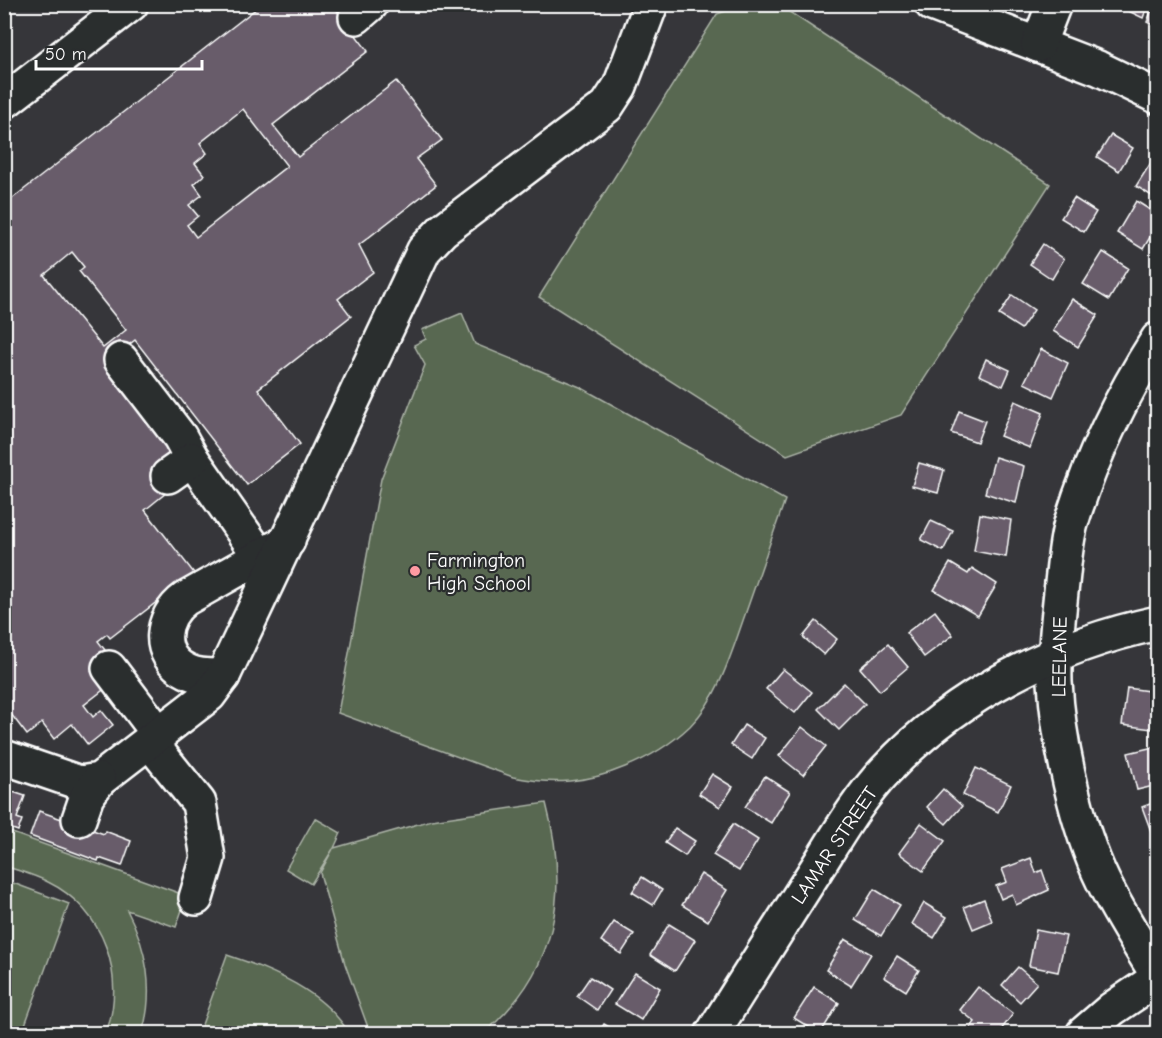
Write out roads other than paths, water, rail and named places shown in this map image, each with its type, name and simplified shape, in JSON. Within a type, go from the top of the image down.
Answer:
[{"type":"street","points":[[4,102],[131,4]]},
{"type":"street","points":[[79,819],[87,796],[99,780],[208,695],[224,676],[274,549],[424,250],[443,230],[607,106],[620,86],[651,4]]},
{"type":"street","points":[[932,4],[1098,68],[1158,97]]},
{"type":"street","points":[[1038,45],[1054,4]]},
{"type":"street","name":"LEELANE","points":[[1158,339],[1132,380],[1092,464],[1071,522],[1055,653],[1058,713],[1083,827],[1102,879],[1158,977]]},
{"type":"street","points":[[121,360],[180,436],[180,468],[274,549]]},
{"type":"street","points":[[224,676],[198,675],[179,667],[167,650],[164,640],[166,621],[170,612],[185,599],[274,549]]},
{"type":"street","name":"LAMAR STREET","points":[[712,1034],[855,808],[885,771],[946,717],[982,692],[1055,653],[1119,631],[1158,623]]},
{"type":"street","points":[[109,668],[158,733],[158,752],[199,803],[208,858],[196,898]]},
{"type":"street","points":[[4,757],[80,783],[99,780]]},
{"type":"street","points":[[1083,1034],[1112,1009],[1158,977]]},
{"type":"place","name":"Farmington High School","points":[[415,571]]}]
